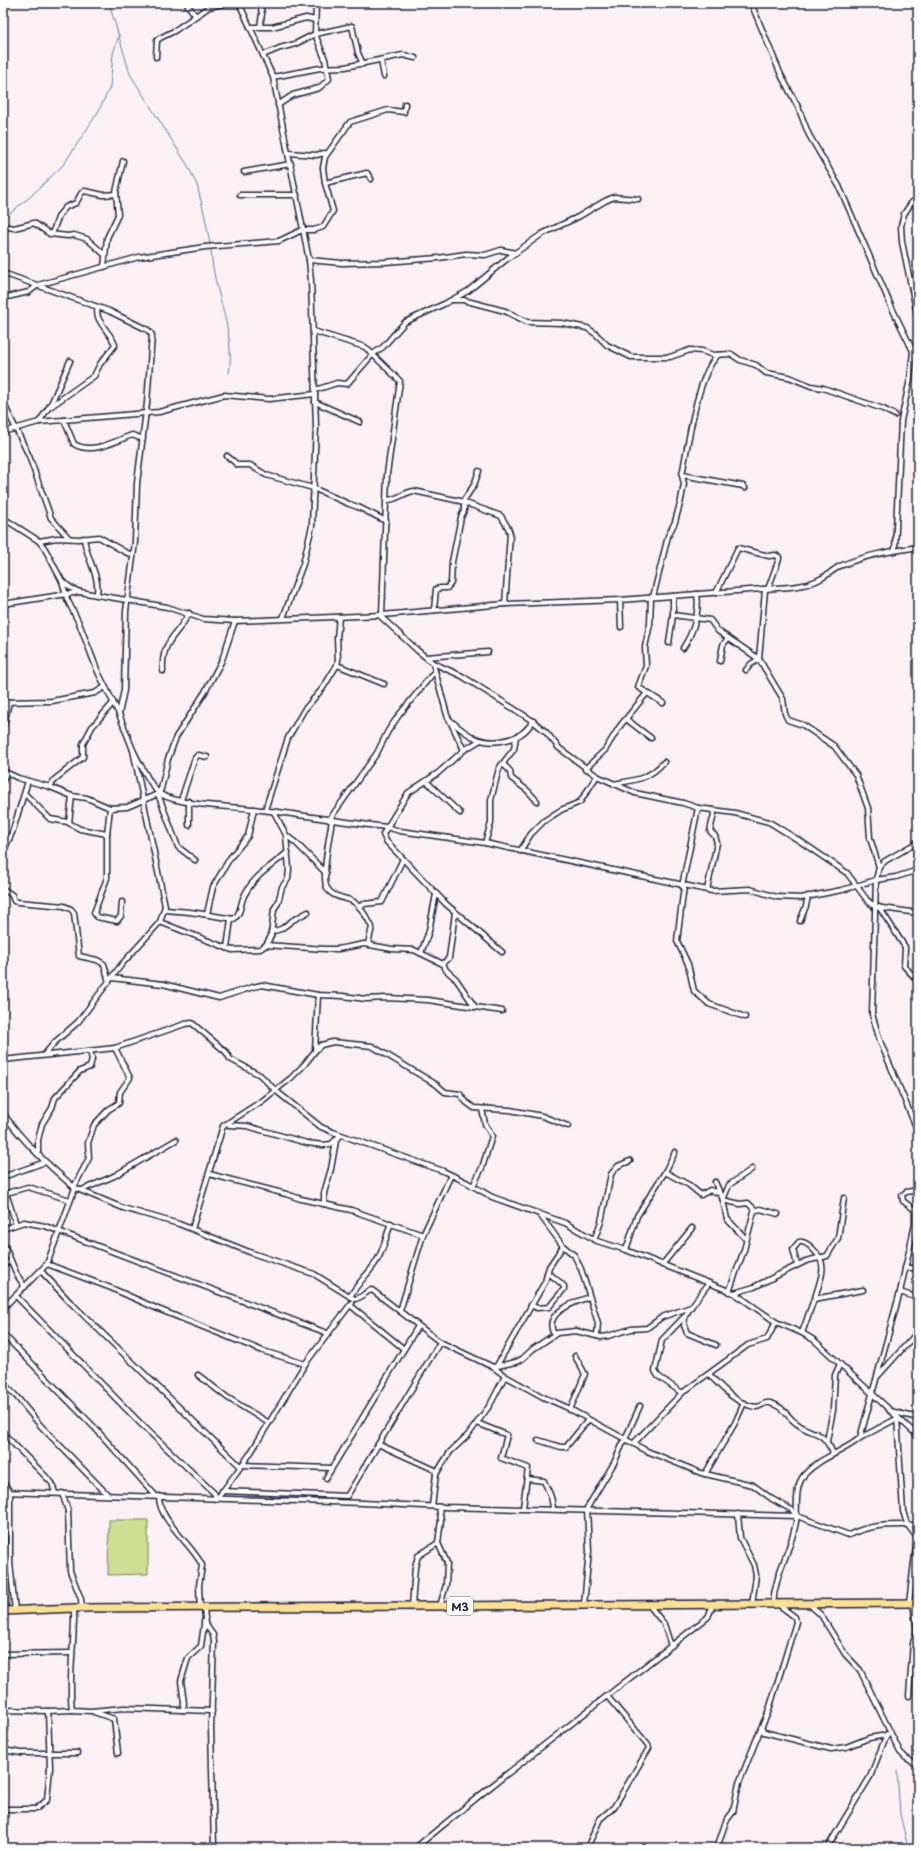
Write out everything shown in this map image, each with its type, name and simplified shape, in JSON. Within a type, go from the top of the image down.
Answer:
[{"type":"main road","name":"M3","points":[[3,1611],[74,1608],[913,1603]]},
{"type":"street","points":[[186,3],[195,15]]},
{"type":"street","points":[[156,57],[158,39],[174,31],[195,15],[213,5],[228,3]]},
{"type":"street","points":[[238,3],[273,77],[309,260],[315,392],[312,526],[303,564],[283,618]]},
{"type":"street","points":[[260,3],[262,14],[260,26]]},
{"type":"street","points":[[278,105],[290,96],[321,87],[329,79],[327,68],[315,34],[316,3]]},
{"type":"street","points":[[751,3],[778,69],[798,107],[809,134],[839,186],[890,306],[912,347],[914,355]]},
{"type":"street","points":[[250,26],[277,26],[306,18],[315,20]]},
{"type":"street","points":[[263,56],[280,48],[295,44],[315,34],[353,26],[358,53],[363,64]]},
{"type":"street","points":[[273,77],[381,61],[403,55],[415,58]]},
{"type":"street","points":[[381,61],[384,76]]},
{"type":"street","points":[[3,298],[29,292],[38,285],[146,256],[205,248],[276,242],[302,230],[314,230],[324,227],[333,214],[333,207],[326,183],[324,168],[325,154],[341,136],[351,121],[388,110],[404,112],[405,104]]},
{"type":"street","points":[[289,153],[316,155],[325,154]]},
{"type":"street","points":[[104,267],[104,254],[107,238],[118,215],[116,194],[123,161]]},
{"type":"street","points":[[244,172],[291,164]]},
{"type":"street","points":[[326,183],[366,173],[371,179]]},
{"type":"street","points":[[52,234],[57,220],[63,210],[76,203],[84,192],[116,194]]},
{"type":"street","points":[[240,195],[296,195]]},
{"type":"street","points":[[3,432],[39,422],[146,414],[179,408],[224,395],[269,399],[315,392],[337,383],[347,384],[373,354],[383,347],[392,334],[405,322],[452,300],[471,288],[542,234],[578,218],[614,197],[638,199]]},
{"type":"street","points":[[918,201],[912,202],[904,214],[901,226],[903,248],[918,319]]},
{"type":"street","points":[[3,226],[14,228],[34,223],[52,234],[68,236],[74,235],[84,238],[104,254]]},
{"type":"street","points":[[309,260],[342,263],[385,262],[438,258],[466,254],[485,256],[501,250],[516,253]]},
{"type":"street","points":[[3,273],[119,315],[152,335],[146,414],[138,483],[136,529],[127,601],[126,662],[123,699],[119,714]]},
{"type":"street","points":[[452,300],[463,300],[505,311],[527,322],[562,323],[587,328],[596,334],[607,345],[630,357],[670,357],[690,350],[718,355],[731,354],[738,359],[756,365],[766,373],[789,377],[811,386],[823,388],[895,415]]},
{"type":"street","points":[[50,406],[94,376],[100,364],[115,345],[99,319],[97,311],[98,307]]},
{"type":"street","points":[[313,331],[365,347],[399,378],[400,383],[387,474],[381,615]]},
{"type":"street","points":[[895,550],[901,421],[914,355],[918,344],[918,331]]},
{"type":"street","points":[[663,703],[640,689],[638,684],[646,666],[645,647],[650,624],[652,597],[668,536],[675,522],[681,500],[684,484],[682,475],[693,416],[703,376],[718,355]]},
{"type":"street","points":[[39,422],[50,406],[70,361]]},
{"type":"street","points":[[3,402],[29,456],[51,518],[69,538]]},
{"type":"street","points":[[315,402],[360,422]]},
{"type":"street","points":[[64,420],[74,444],[81,448],[102,446],[132,435],[143,440]]},
{"type":"street","points":[[226,456],[238,465],[250,465],[266,475],[313,488],[358,507],[386,521]]},
{"type":"street","points":[[434,610],[436,589],[447,588],[450,585],[452,562],[461,519],[464,512],[465,498],[474,485],[479,471]]},
{"type":"street","points":[[682,475],[743,486],[745,488]]},
{"type":"street","points":[[387,500],[396,499],[408,492],[414,491],[465,502],[502,516],[509,529],[505,604]]},
{"type":"street","points":[[3,518],[39,541],[62,581],[105,687],[119,714],[133,750],[151,784],[159,794],[178,847],[195,860]]},
{"type":"street","points":[[39,541],[84,538],[92,536],[102,538],[125,552],[133,555]]},
{"type":"street","points":[[84,538],[86,552],[97,577],[97,595]]},
{"type":"street","points":[[62,581],[70,588],[80,592],[127,601],[168,606],[203,619],[235,621],[339,617],[381,615],[505,604],[620,600],[803,586],[822,578],[840,566],[866,557],[895,550],[918,547]]},
{"type":"street","points":[[716,593],[738,548],[769,556],[779,556],[767,589],[759,659]]},
{"type":"street","points":[[3,604],[80,592]]},
{"type":"street","points":[[683,648],[696,618],[698,603],[697,594]]},
{"type":"street","points":[[669,643],[673,615],[673,596]]},
{"type":"street","points":[[620,600],[621,627]]},
{"type":"street","points":[[163,671],[164,654],[167,645],[189,613]]},
{"type":"street","points":[[381,615],[434,663],[462,676],[534,721],[546,732],[559,748],[585,769],[597,776],[635,793],[684,803],[698,808],[735,813],[769,822],[846,873],[856,886],[877,907],[905,947],[904,966],[918,980]]},
{"type":"street","points":[[673,615],[710,620],[718,631],[759,659],[783,699],[787,717],[834,746],[856,775],[868,808],[870,838],[879,867],[876,880],[877,907],[872,1014],[880,1041],[918,1132]]},
{"type":"street","points":[[265,810],[288,738],[304,710],[323,688],[337,665],[339,617]]},
{"type":"street","points":[[159,794],[168,759],[176,737],[205,692],[222,660],[235,621]]},
{"type":"street","points":[[720,661],[723,645],[728,638]]},
{"type":"street","points":[[426,657],[488,652]]},
{"type":"street","points":[[746,670],[750,664],[759,659]]},
{"type":"street","points":[[434,663],[443,702],[464,750]]},
{"type":"street","points":[[337,665],[384,684]]},
{"type":"street","points":[[368,944],[372,927],[358,907],[351,901],[337,896],[327,890],[326,873],[330,820],[377,753],[395,720],[435,671]]},
{"type":"street","points":[[3,702],[52,701],[95,693],[105,687]]},
{"type":"street","points":[[585,769],[605,750],[626,719],[647,693]]},
{"type":"street","points":[[3,729],[9,702]]},
{"type":"street","points":[[50,787],[54,780],[83,757],[83,744],[92,727],[113,703]]},
{"type":"street","points":[[626,719],[650,738]]},
{"type":"street","points":[[450,720],[462,731],[480,741],[496,743],[524,733],[534,721]]},
{"type":"street","points":[[485,844],[492,820],[492,796],[498,772],[515,746],[516,737]]},
{"type":"street","points":[[480,741],[464,750],[444,768],[408,793],[383,834],[384,838],[436,894],[502,952]]},
{"type":"street","points":[[44,1055],[55,1042],[78,1022],[122,964],[160,922],[165,910],[133,750]]},
{"type":"street","points":[[181,800],[196,756],[201,755],[207,757]]},
{"type":"street","points":[[614,784],[646,777],[652,774],[664,762]]},
{"type":"street","points":[[503,764],[510,771],[511,778],[528,791],[537,801]]},
{"type":"street","points":[[3,781],[4,772],[72,796],[87,798],[110,808],[127,807],[159,794],[207,805],[265,810],[386,827],[400,831],[485,844],[683,886],[721,892],[750,889],[777,897],[794,898],[896,877],[918,870]]},
{"type":"street","points":[[520,851],[531,834],[544,821],[561,810],[580,802],[597,776]]},
{"type":"street","points":[[3,852],[12,833],[28,781]]},
{"type":"street","points":[[426,781],[460,813]]},
{"type":"street","points":[[25,794],[50,819],[68,822],[80,829],[107,834]]},
{"type":"street","points":[[68,822],[72,796]]},
{"type":"street","points":[[189,801],[189,825]]},
{"type":"street","points":[[110,808],[107,834],[107,878],[94,913],[97,917],[117,921],[121,916],[122,902]]},
{"type":"street","points":[[698,808],[683,886],[677,941],[688,964],[694,991],[709,1004],[745,1017]]},
{"type":"street","points":[[207,914],[213,887],[230,858],[248,836],[254,809]]},
{"type":"street","points":[[707,890],[717,843],[717,840],[710,831],[714,814],[713,810]]},
{"type":"street","points":[[274,812],[286,835],[326,873]]},
{"type":"street","points":[[160,922],[234,950],[243,948],[260,949],[266,945],[272,932],[274,909],[278,903],[281,890],[288,877],[286,835]]},
{"type":"street","points":[[879,867],[890,857],[918,842]]},
{"type":"street","points":[[227,948],[231,920],[238,914],[244,895],[254,880],[288,852]]},
{"type":"street","points":[[358,907],[364,904],[382,902],[403,859]]},
{"type":"street","points":[[3,889],[12,895],[15,901],[64,906],[73,911],[79,956],[96,960],[104,964],[110,980]]},
{"type":"street","points":[[421,953],[429,931],[436,894]]},
{"type":"street","points":[[800,921],[808,896]]},
{"type":"street","points":[[877,907],[918,913]]},
{"type":"street","points":[[165,910],[207,914],[231,920]]},
{"type":"street","points":[[272,932],[281,929],[308,912]]},
{"type":"street","points":[[443,964],[449,958],[455,912]]},
{"type":"street","points":[[266,945],[325,949],[368,944],[421,953],[443,964],[446,970],[456,979],[475,1007]]},
{"type":"street","points":[[110,980],[163,984],[222,998],[247,989],[262,986],[318,995],[366,999],[387,998],[428,1000],[502,1011]]},
{"type":"street","points":[[315,1051],[318,995]]},
{"type":"street","points":[[3,1060],[114,1048],[190,1022],[215,1042],[230,1059],[260,1075],[275,1090],[321,1126],[340,1136],[396,1154],[451,1175],[474,1186],[487,1196],[540,1214],[570,1226],[594,1240],[626,1250],[732,1292],[776,1322],[814,1340],[896,1418],[918,1436]]},
{"type":"street","points":[[192,1228],[223,1126],[262,1101],[304,1065],[321,1045],[333,1042],[372,1046],[437,1085],[445,1092],[460,1094],[469,1106],[482,1109],[510,1110],[542,1116],[568,1126]]},
{"type":"street","points":[[3,1308],[41,1271],[46,1264],[59,1232],[74,1187],[89,1158],[88,1143],[94,1125],[108,1110],[119,1103],[120,1092],[130,1078],[114,1048]]},
{"type":"street","points":[[38,1154],[38,1140],[42,1124],[52,1108],[55,1098],[80,1072],[90,1067],[92,1059],[90,1051]]},
{"type":"street","points":[[474,1186],[482,1168],[492,1136],[485,1124],[482,1109]]},
{"type":"street","points":[[3,1113],[14,1129],[45,1162],[74,1187],[123,1208],[192,1228],[252,1253],[314,1274],[352,1298],[359,1298],[368,1290],[372,1290],[440,1342],[495,1367],[505,1376],[678,1465],[705,1474],[753,1485],[772,1499],[792,1510],[797,1516]]},
{"type":"street","points":[[223,1126],[247,1126],[307,1143],[323,1145],[331,1144],[340,1136]]},
{"type":"street","points":[[81,1190],[114,1176],[176,1140]]},
{"type":"street","points":[[324,1204],[324,1193],[336,1141]]},
{"type":"street","points":[[626,1250],[637,1216],[665,1172],[675,1152]]},
{"type":"street","points":[[594,1240],[601,1222],[612,1174],[618,1166],[630,1161]]},
{"type":"street","points":[[3,1177],[45,1162]]},
{"type":"street","points":[[723,1200],[729,1185],[752,1169]]},
{"type":"street","points":[[665,1172],[689,1185],[701,1195],[710,1190],[720,1194]]},
{"type":"street","points":[[209,1174],[301,1199],[351,1210],[423,1235]]},
{"type":"street","points":[[400,1311],[423,1235],[451,1175]]},
{"type":"street","points":[[715,1182],[723,1200],[727,1218],[746,1239]]},
{"type":"street","points":[[5,1193],[28,1187],[70,1200]]},
{"type":"street","points":[[3,1188],[16,1224]]},
{"type":"street","points":[[860,1438],[878,1377],[900,1292],[916,1212],[902,1199],[904,1193],[918,1190]]},
{"type":"street","points":[[732,1292],[754,1287],[797,1265],[806,1261],[821,1258],[828,1254],[837,1241],[844,1198]]},
{"type":"street","points":[[723,1200],[740,1204],[748,1203],[755,1210],[764,1210],[778,1214]]},
{"type":"street","points":[[732,1292],[755,1210]]},
{"type":"street","points":[[540,1214],[563,1246],[568,1248],[577,1260],[598,1323],[597,1336]]},
{"type":"street","points":[[3,1229],[16,1224],[31,1223],[59,1232],[327,1333]]},
{"type":"street","points":[[217,1499],[250,1454],[305,1364],[327,1333],[338,1322],[350,1305],[359,1282],[370,1272],[377,1261],[391,1223]]},
{"type":"street","points":[[662,1264],[692,1228]]},
{"type":"street","points":[[3,1242],[25,1287]]},
{"type":"street","points":[[797,1265],[793,1250],[799,1242],[804,1242],[809,1245],[821,1258],[823,1267],[815,1298],[802,1333]]},
{"type":"street","points":[[495,1367],[546,1280],[549,1266],[563,1246]]},
{"type":"street","points":[[3,1265],[11,1261]]},
{"type":"street","points":[[46,1264],[111,1288],[209,1330],[305,1364]]},
{"type":"street","points":[[905,1268],[918,1268]]},
{"type":"street","points":[[41,1271],[70,1302],[241,1466],[331,1468]]},
{"type":"street","points":[[531,1305],[537,1308],[549,1307],[564,1289],[564,1286],[547,1273]]},
{"type":"street","points":[[682,1393],[658,1376],[655,1372],[662,1340],[685,1316],[709,1283]]},
{"type":"street","points":[[815,1298],[863,1290]]},
{"type":"street","points":[[900,1292],[918,1298]]},
{"type":"street","points":[[16,1296],[141,1424],[208,1488],[217,1499]]},
{"type":"street","points":[[554,1334],[552,1328],[554,1317],[569,1305],[589,1297]]},
{"type":"street","points":[[350,1305],[404,1349]]},
{"type":"street","points":[[495,1367],[505,1366],[522,1359],[554,1334],[566,1331],[597,1336],[608,1336],[631,1328],[643,1329],[672,1313],[691,1307]]},
{"type":"street","points":[[685,1316],[684,1325],[687,1333],[716,1345]]},
{"type":"street","points":[[634,1443],[682,1393],[748,1345],[767,1339],[776,1322]]},
{"type":"street","points":[[326,1478],[418,1326]]},
{"type":"street","points":[[3,1334],[94,1427],[157,1496],[159,1504],[166,1517],[202,1565],[199,1586],[204,1622],[201,1646],[188,1658],[181,1681],[184,1703],[183,1710]]},
{"type":"street","points":[[878,1377],[907,1345],[912,1336],[918,1338]]},
{"type":"street","points":[[347,1503],[347,1496],[440,1342]]},
{"type":"street","points":[[570,1410],[584,1374],[574,1356]]},
{"type":"street","points":[[296,1362],[300,1372]]},
{"type":"street","points":[[827,1441],[833,1410],[835,1375],[840,1364]]},
{"type":"street","points":[[709,1374],[732,1396],[744,1403],[755,1407],[769,1403],[783,1408],[796,1424],[818,1433],[827,1441],[833,1453]]},
{"type":"street","points":[[198,1375],[228,1398],[269,1423]]},
{"type":"street","points":[[432,1506],[436,1474],[450,1452],[477,1423],[494,1399],[505,1376]]},
{"type":"street","points":[[3,1383],[40,1425],[107,1494]]},
{"type":"street","points":[[705,1474],[735,1423],[744,1403]]},
{"type":"street","points":[[584,1605],[589,1551],[587,1510],[590,1500],[614,1462],[640,1406]]},
{"type":"street","points":[[889,1411],[918,1418]]},
{"type":"street","points":[[717,1848],[726,1821],[732,1812],[739,1783],[768,1713],[796,1622],[795,1616],[776,1605],[774,1588],[797,1516],[796,1502],[803,1477],[816,1463],[896,1418]]},
{"type":"street","points":[[896,1418],[903,1511],[907,1524],[918,1539],[913,1603],[917,1630],[913,1643],[909,1696]]},
{"type":"street","points":[[538,1440],[561,1447],[566,1447],[588,1420]]},
{"type":"street","points":[[477,1423],[507,1435],[508,1438],[501,1457],[528,1468],[528,1479],[523,1508]]},
{"type":"street","points":[[3,1433],[52,1484],[55,1494]]},
{"type":"street","points":[[378,1444],[433,1468],[436,1474]]},
{"type":"street","points":[[528,1479],[544,1481],[547,1490],[552,1496],[553,1509]]},
{"type":"street","points":[[3,1482],[10,1492],[10,1562],[15,1611]]},
{"type":"street","points":[[205,1498],[208,1488]]},
{"type":"street","points":[[222,1491],[347,1496]]},
{"type":"street","points":[[3,1492],[107,1494],[439,1507],[797,1516],[849,1535],[864,1528],[891,1524],[918,1525]]},
{"type":"street","points":[[62,1493],[68,1511],[70,1571],[81,1599],[82,1608]]},
{"type":"street","points":[[439,1507],[441,1520],[438,1543],[447,1563],[446,1585],[440,1606]]},
{"type":"street","points":[[738,1514],[740,1538],[755,1569],[756,1581],[752,1605]]},
{"type":"street","points":[[412,1606],[415,1567],[418,1556],[438,1543]]},
{"type":"street","points":[[809,1604],[821,1615],[845,1654],[860,1670],[888,1732],[900,1752],[906,1758],[918,1765]]},
{"type":"street","points":[[649,1605],[664,1624],[671,1646]]},
{"type":"street","points":[[415,1848],[708,1617],[713,1605]]},
{"type":"street","points":[[72,1710],[72,1653],[75,1624],[74,1608]]},
{"type":"street","points":[[204,1622],[212,1633],[214,1642],[212,1711],[214,1848]]},
{"type":"street","points":[[3,1654],[17,1655],[48,1652],[72,1653]]},
{"type":"street","points":[[587,1848],[600,1820],[614,1807],[649,1748],[607,1696]]},
{"type":"street","points":[[3,1710],[91,1711],[124,1708],[212,1711]]},
{"type":"street","points":[[3,1809],[36,1809],[48,1800],[50,1777],[48,1711]]},
{"type":"street","points":[[91,1711],[114,1719],[118,1753]]},
{"type":"street","points":[[761,1728],[766,1734],[831,1749],[846,1747],[888,1732]]},
{"type":"street","points":[[827,1848],[870,1776],[888,1732]]},
{"type":"street","points":[[3,1750],[22,1753],[77,1753]]},
{"type":"green space","points":[[109,1520],[148,1520],[148,1574],[108,1575]]},
{"type":"green space","points":[[9,1523],[9,1605],[3,1605],[3,1524]]},
{"type":"waterway","points":[[109,3],[130,74],[188,166],[197,185],[210,244]]},
{"type":"waterway","points":[[3,219],[31,196],[64,164],[98,112],[110,87],[113,54],[119,35]]},
{"type":"waterway","points":[[211,250],[216,281],[227,326],[230,357],[229,373]]},
{"type":"waterway","points":[[897,1771],[900,1814],[908,1848]]}]
